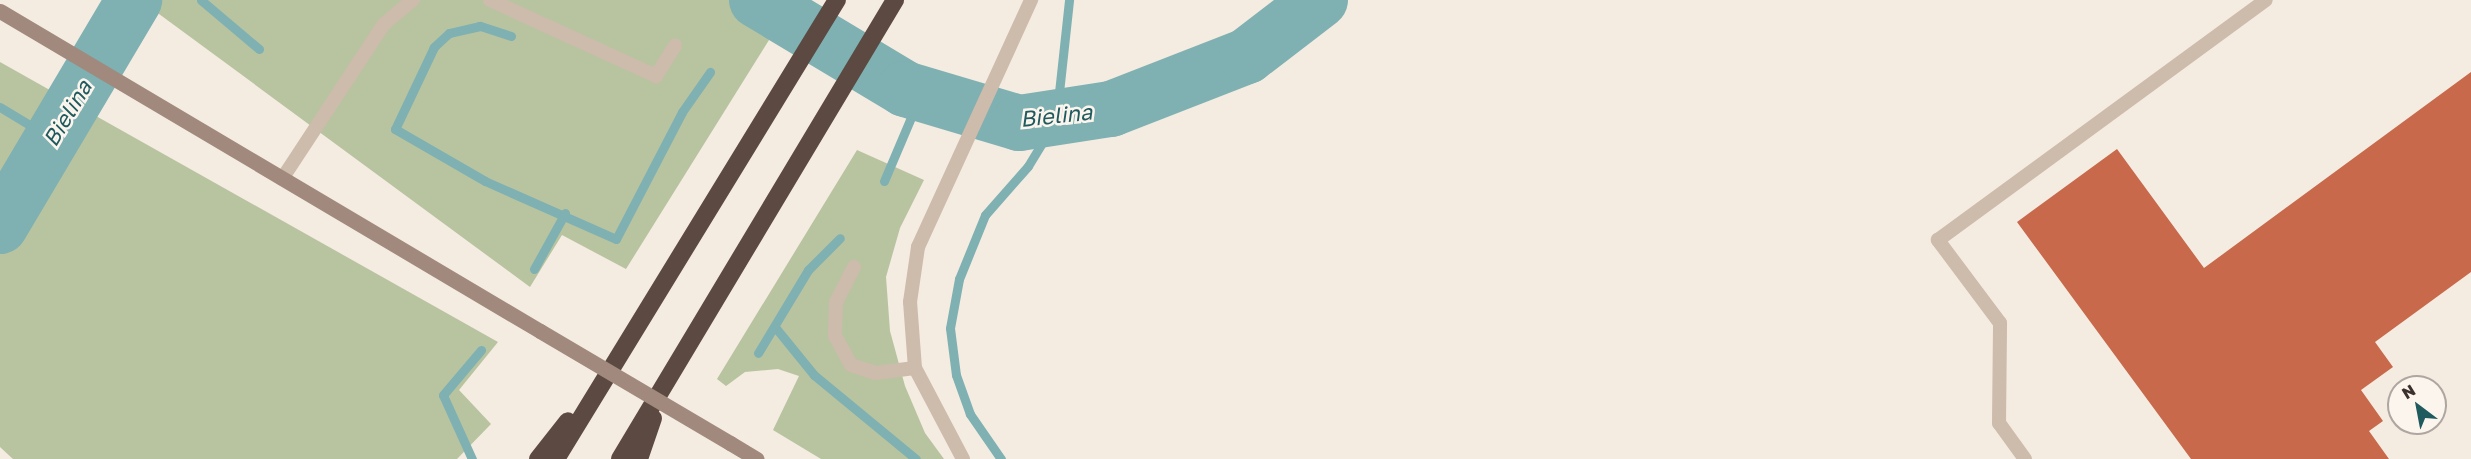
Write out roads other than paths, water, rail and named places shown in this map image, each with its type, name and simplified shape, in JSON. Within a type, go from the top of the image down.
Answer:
[{"type":"highway","points":[[556,459],[837,0]]},
{"type":"highway","points":[[620,459],[895,0]]},
{"type":"highway","points":[[538,459],[615,361]]},
{"type":"highway","points":[[639,459],[663,386]]},
{"type":"main road","points":[[0,11],[51,39],[282,179],[757,459]]},
{"type":"lane","points":[[282,179],[384,24],[413,0]]},
{"type":"lane","points":[[490,0],[656,76],[675,45]]},
{"type":"lane","points":[[963,459],[915,368],[910,302],[918,247],[1031,0]]},
{"type":"lane","points":[[2025,459],[1999,423],[2000,323],[1938,240],[2265,0]]},
{"type":"lane","points":[[854,267],[836,303],[835,336],[851,365],[875,373],[915,368]]},
{"type":"waterway","name":"Bielina","points":[[0,226],[134,0]]},
{"type":"waterway","points":[[201,0],[259,49]]},
{"type":"waterway","name":"Bielina","points":[[757,0],[905,89],[1019,123],[1111,109],[1247,56],[1320,0]]},
{"type":"waterway","points":[[1001,459],[970,414],[956,375],[950,328],[959,279],[985,215],[1028,166],[1056,120],[1069,0]]},
{"type":"waterway","points":[[511,36],[480,26],[449,33],[434,47],[395,129],[485,181],[616,239],[682,112],[710,72]]},
{"type":"waterway","points":[[884,181],[921,94]]},
{"type":"waterway","points":[[0,107],[53,139]]},
{"type":"waterway","points":[[534,269],[565,213]]},
{"type":"waterway","points":[[758,353],[808,270],[840,238]]},
{"type":"waterway","points":[[775,327],[814,375],[916,459]]},
{"type":"waterway","points":[[472,459],[443,395],[481,350]]}]
